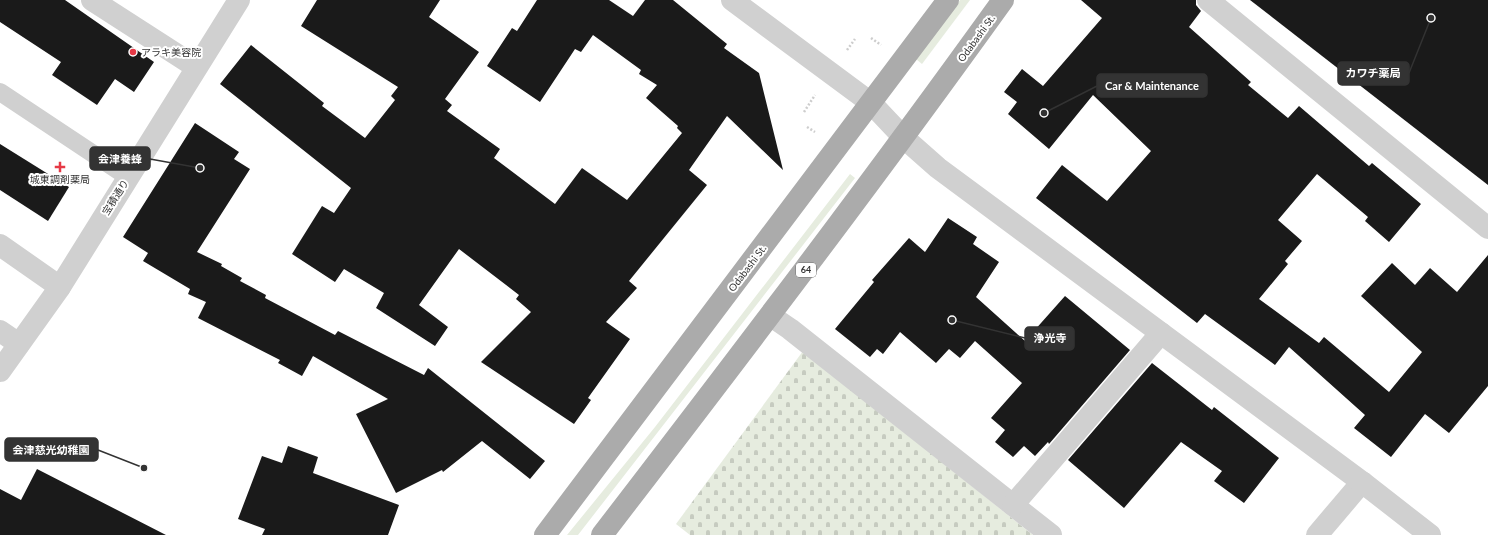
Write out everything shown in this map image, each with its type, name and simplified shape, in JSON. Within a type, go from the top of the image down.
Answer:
[{"type":"main road","name":"Odabashi St.","points":[[545,535],[948,0]]},
{"type":"main road","name":"Odabashi St.","points":[[602,535],[771,316],[904,138],[1003,0]]},
{"type":"street","points":[[92,0],[196,67]]},
{"type":"street","name":"宝積通り","points":[[0,371],[60,287],[239,0]]},
{"type":"street","points":[[732,0],[871,103],[904,138],[938,168],[1362,482],[1430,535]]},
{"type":"street","points":[[1208,0],[1488,228]]},
{"type":"street","points":[[0,245],[60,287]]},
{"type":"street","points":[[771,316],[790,329],[1051,535]]},
{"type":"street","points":[[0,331],[19,344]]},
{"type":"street","points":[[1014,505],[1161,333]]},
{"type":"street","points":[[1317,535],[1362,482]]},
{"type":"lane","points":[[0,92],[128,177]]},
{"type":"green space","points":[[960,0],[970,0],[922,64],[916,59]]},
{"type":"green space","points":[[850,174],[855,178],[578,535],[567,535],[655,427]]},
{"type":"green space","points":[[803,351],[1033,535],[690,535],[676,524]]},
{"type":"building","points":[[0,0],[65,0],[154,62],[134,92],[115,79],[97,105],[52,75],[61,62],[0,22]]},
{"type":"building","points":[[317,0],[440,0],[429,17],[479,52],[445,99],[452,105],[447,111],[500,149],[494,158],[555,204],[582,168],[627,200],[682,133],[677,128],[678,126],[646,98],[657,85],[639,74],[641,70],[593,35],[581,52],[575,49],[540,102],[487,66],[512,28],[517,31],[537,0],[609,0],[633,16],[645,0],[673,0],[727,44],[724,48],[759,73],[783,170],[727,116],[689,170],[707,185],[629,281],[637,288],[606,322],[630,339],[588,398],[591,400],[574,424],[481,362],[531,312],[516,299],[519,295],[459,249],[419,305],[448,327],[435,346],[376,308],[384,293],[344,269],[335,282],[292,254],[322,206],[334,213],[351,188],[220,84],[251,45],[324,103],[322,106],[365,138],[395,100],[391,96],[398,87],[301,26]]},
{"type":"building","points":[[1081,0],[1196,0],[1196,5],[1201,11],[1189,27],[1251,82],[1248,85],[1288,118],[1299,106],[1369,166],[1372,163],[1421,204],[1389,242],[1365,221],[1368,217],[1317,174],[1278,220],[1302,241],[1285,261],[1288,264],[1259,299],[1319,343],[1324,337],[1389,392],[1422,352],[1361,296],[1392,263],[1415,285],[1430,268],[1457,292],[1488,255],[1488,386],[1449,433],[1425,414],[1391,457],[1354,428],[1365,415],[1289,347],[1275,365],[1205,314],[1197,323],[1036,198],[1062,165],[1107,201],[1151,151],[1093,95],[1049,149],[1008,114],[1017,102],[1004,92],[1022,69],[1043,86],[1102,18]]},
{"type":"building","points":[[1250,0],[1488,0],[1488,185]]},
{"type":"building","points":[[195,123],[239,152],[234,159],[250,169],[197,252],[222,264],[221,266],[242,278],[240,281],[266,295],[265,298],[335,335],[338,331],[424,375],[428,368],[545,461],[530,479],[482,441],[443,472],[442,470],[396,493],[356,414],[388,399],[313,356],[302,376],[278,363],[280,360],[198,318],[206,302],[188,294],[190,289],[143,261],[148,253],[123,237]]},
{"type":"building","points":[[0,144],[69,187],[48,221],[0,190]]},
{"type":"building","points":[[948,218],[977,237],[973,244],[999,262],[976,297],[1025,341],[1065,296],[1130,350],[1049,444],[1048,442],[1035,456],[1024,446],[1013,457],[995,442],[1005,430],[991,418],[1022,383],[975,341],[960,358],[949,349],[936,363],[900,332],[883,354],[877,349],[870,357],[835,329],[874,282],[872,280],[909,238],[925,252]]},
{"type":"building","points":[[1152,363],[1212,410],[1214,407],[1279,458],[1244,503],[1214,481],[1222,471],[1181,442],[1124,508],[1068,460]]},
{"type":"building","points":[[288,446],[318,457],[313,473],[399,505],[388,535],[262,535],[265,529],[238,519],[262,456],[282,463]]},
{"type":"building","points":[[37,469],[166,535],[0,535],[0,489],[21,500]]},
{"type":"place","name":"カワチ薬局","points":[[1431,18]]},
{"type":"place","name":"アラキ美容院","points":[[133,52]]},
{"type":"place","name":"Car & Maintenance","points":[[1044,113]]},
{"type":"place","name":"城東調剤薬局","points":[[60,167]]},
{"type":"place","name":"会津養蜂","points":[[200,168]]},
{"type":"place","name":"浄光寺","points":[[952,320]]},
{"type":"place","name":"会津慈光幼稚園","points":[[144,468]]}]
